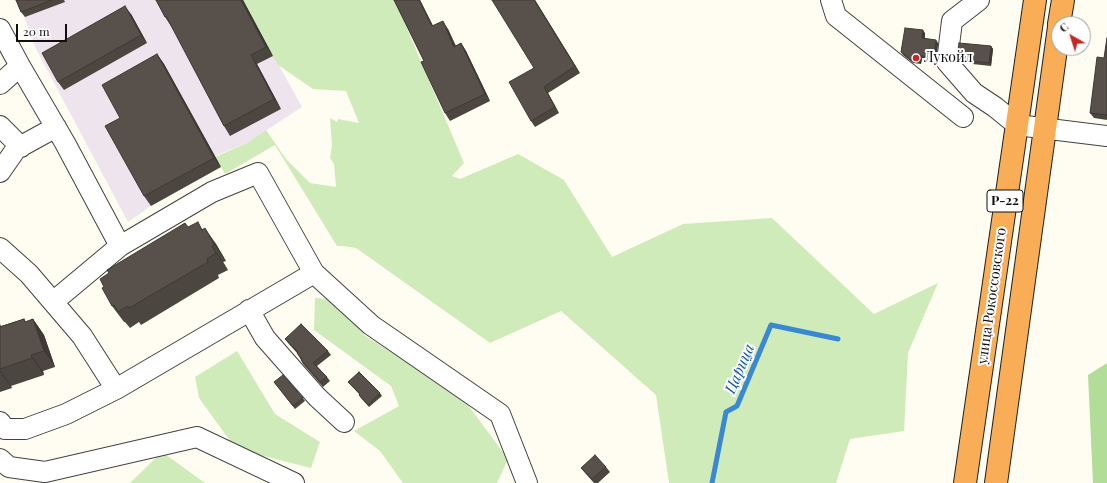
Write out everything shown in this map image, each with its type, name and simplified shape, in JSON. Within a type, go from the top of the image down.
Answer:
[{"type":"highway","name":"улица Рокоссовского","points":[[964,483],[1035,0]]},
{"type":"highway","points":[[1061,16],[1063,0]]},
{"type":"highway","name":"улица Рокоссовского","points":[[996,483],[1055,56]]},
{"type":"lane","points":[[831,0],[836,16],[963,117]]},
{"type":"lane","points":[[979,0],[952,21],[947,62],[974,93],[995,107],[1017,125],[1107,136]]},
{"type":"lane","points":[[0,29],[56,127],[120,246]]},
{"type":"lane","points":[[0,84],[20,66]]},
{"type":"lane","points":[[0,126],[21,147]]},
{"type":"lane","points":[[0,172],[16,149],[56,127]]},
{"type":"lane","points":[[53,302],[120,246],[212,192],[258,173],[314,273],[371,325],[500,414],[527,483]]},
{"type":"lane","points":[[0,248],[29,274],[82,336],[116,389]]},
{"type":"lane","points":[[0,422],[5,429],[25,429],[66,414],[116,389],[314,273]]},
{"type":"lane","points":[[250,310],[265,338],[317,398],[344,422]]},
{"type":"lane","points":[[0,459],[9,467],[45,472],[196,437],[294,483]]},
{"type":"shaded area","points":[[18,0],[243,0],[302,107],[247,143],[215,156],[221,167],[151,206],[128,222],[36,49]]},
{"type":"green space","points":[[243,0],[395,0],[464,163],[452,176],[460,179],[518,154],[564,180],[612,257],[683,224],[772,218],[874,314],[938,283],[908,353],[904,431],[850,439],[836,483],[669,483],[656,395],[561,311],[490,343],[356,248],[337,246],[275,145],[225,174],[215,157],[247,143],[266,130],[286,159],[310,183],[336,187],[334,164],[330,158],[332,146],[330,118],[337,122],[338,119],[359,123],[346,91],[313,89],[278,65]]},
{"type":"green space","points":[[315,298],[341,300],[364,335],[462,397],[508,459],[497,483],[403,483],[380,451],[354,431],[399,406],[391,386],[314,330]]},
{"type":"green space","points":[[237,351],[275,414],[320,442],[311,468],[236,449],[199,398],[195,377]]},
{"type":"green space","points":[[1107,363],[1107,483],[1093,483],[1088,375]]},
{"type":"green space","points":[[162,452],[205,483],[130,483]]},
{"type":"building","points":[[16,0],[52,0],[21,12]]},
{"type":"building","points":[[156,0],[241,0],[266,47],[251,55],[274,99],[224,126],[166,16],[165,17]]},
{"type":"building","points":[[394,0],[419,0],[432,26],[443,21],[454,47],[461,43],[485,94],[445,113],[421,62],[424,61]]},
{"type":"building","points":[[492,0],[534,0],[575,66],[544,87],[555,107],[531,121],[509,82],[534,68]]},
{"type":"building","points":[[125,6],[141,35],[58,82],[42,53]]},
{"type":"building","points":[[905,28],[923,30],[922,38],[936,40],[934,57],[920,56],[919,61],[911,60],[901,52]]},
{"type":"building","points":[[1107,38],[1107,115],[1090,113],[1097,57],[1104,58]]},
{"type":"building","points":[[959,43],[991,46],[989,63],[961,60],[957,56]]},
{"type":"building","points":[[157,54],[214,158],[144,196],[105,126],[120,118],[102,85]]},
{"type":"building","points":[[198,222],[202,230],[205,228],[214,244],[212,246],[216,253],[207,259],[208,262],[129,308],[128,306],[118,312],[114,305],[112,306],[102,288],[104,287],[100,279],[109,273],[107,270],[185,223],[188,227]]},
{"type":"building","points":[[24,319],[25,322],[33,319],[44,351],[31,355],[32,358],[0,369],[0,327]]},
{"type":"building","points":[[301,324],[328,351],[313,363],[327,377],[320,382],[301,360],[302,359],[297,353],[298,352],[285,339]]},
{"type":"building","points":[[359,372],[380,393],[368,405],[348,382]]},
{"type":"building","points":[[283,375],[303,398],[293,406],[274,382]]},
{"type":"building","points":[[595,455],[606,467],[592,479],[581,468]]},
{"type":"waterway","name":"Царица","points":[[712,483],[726,412],[737,406],[771,325],[838,339]]},
{"type":"place","name":"Лукойл","points":[[916,58]]}]
